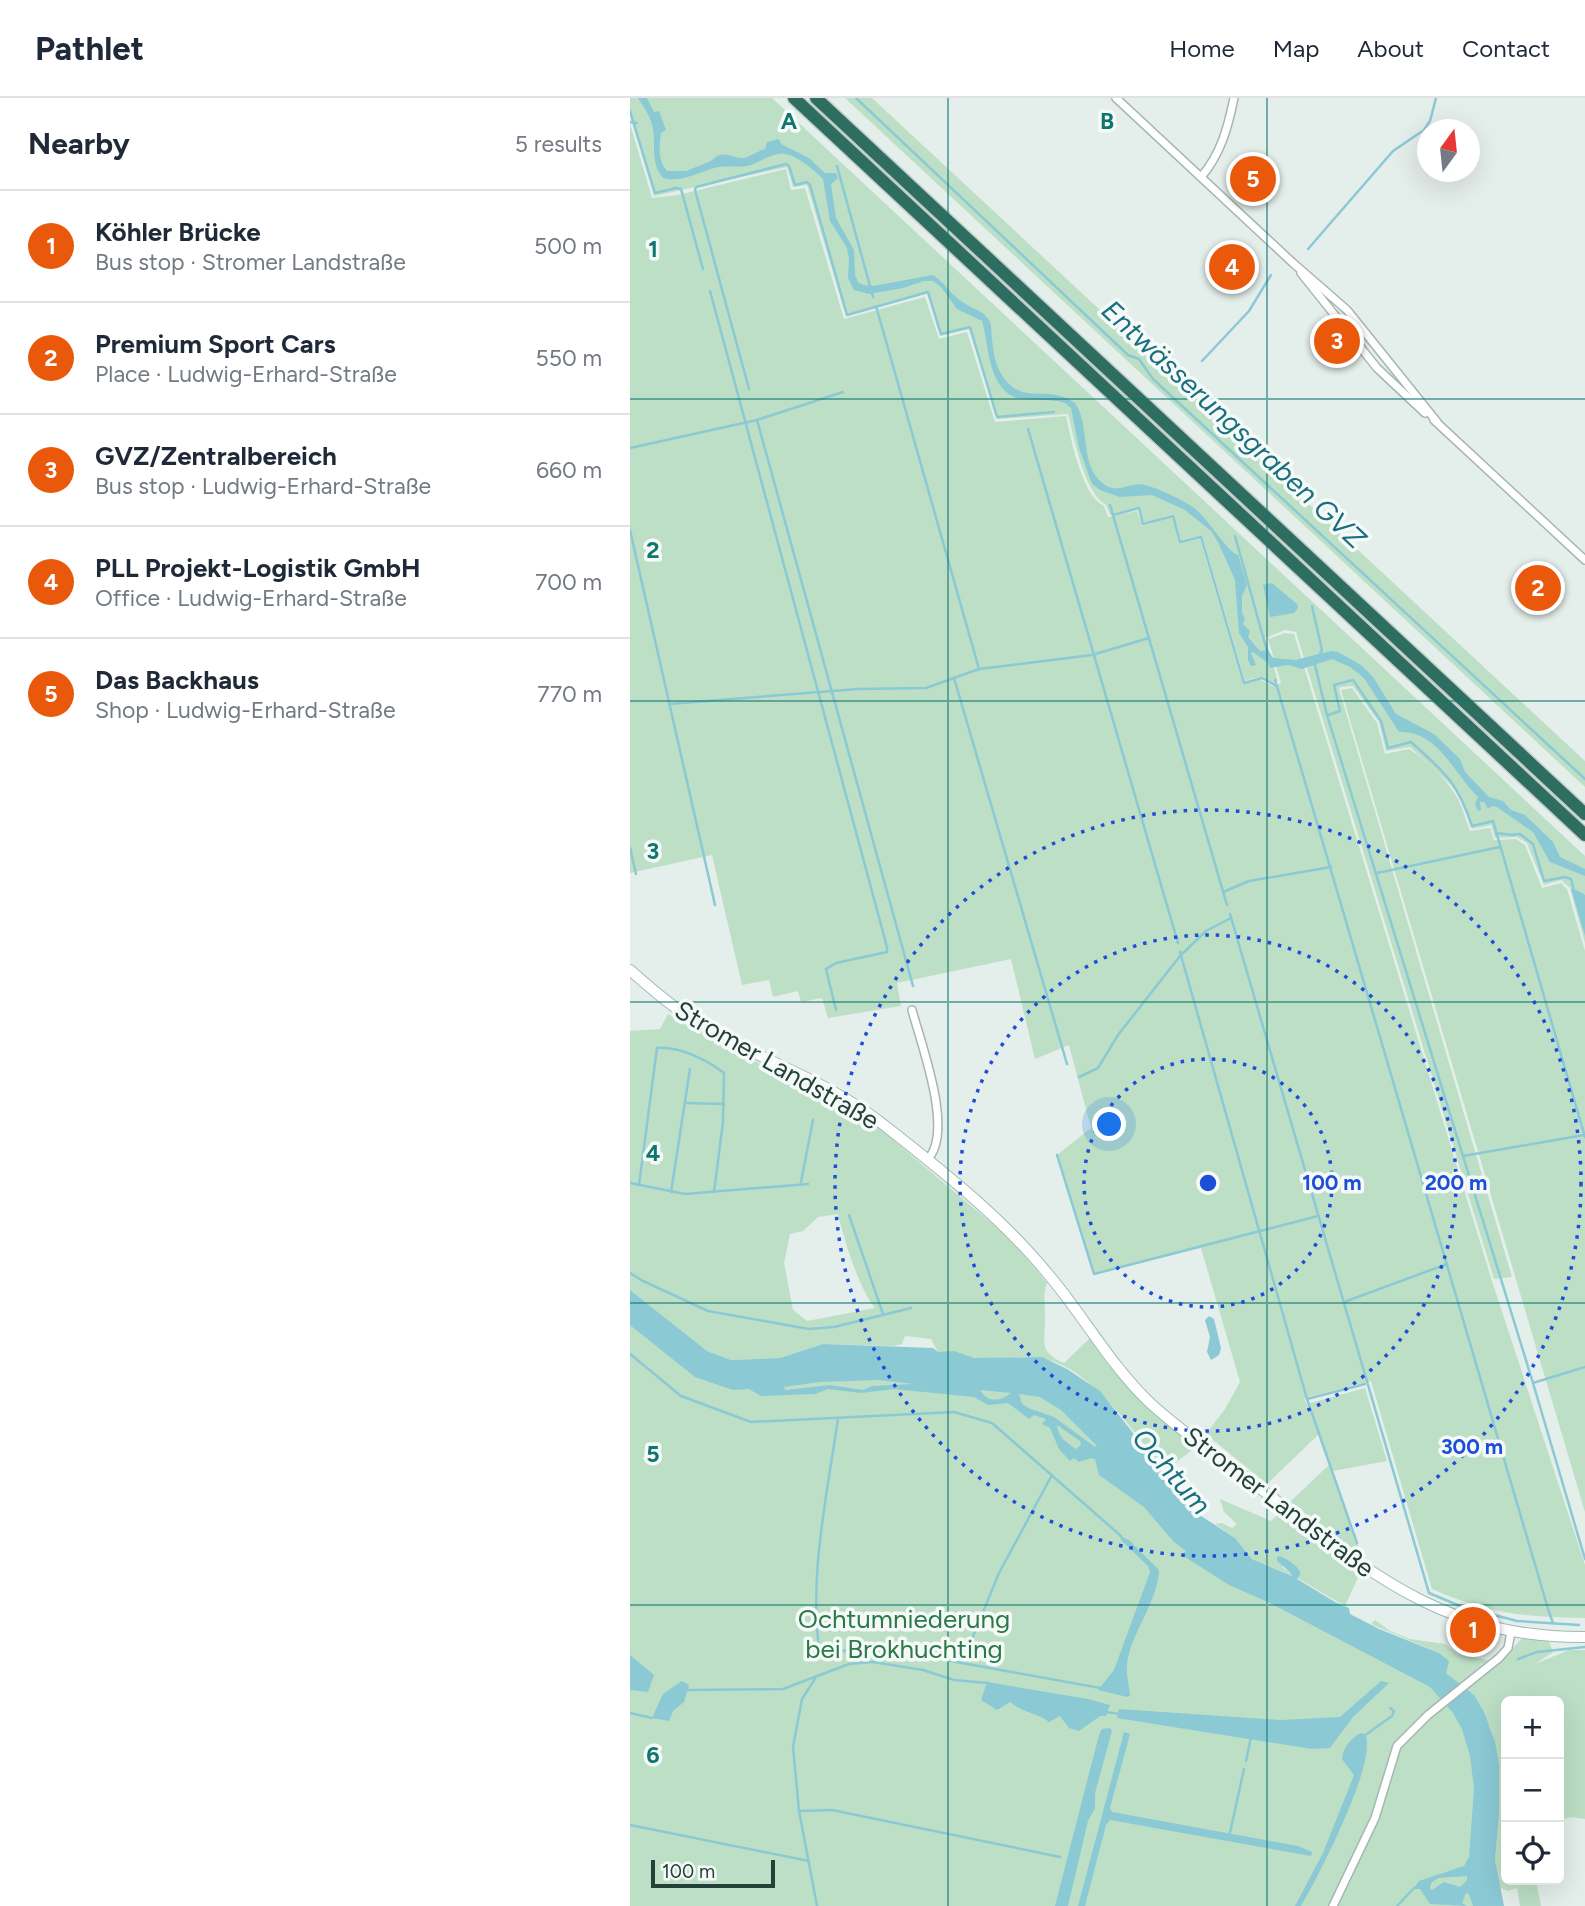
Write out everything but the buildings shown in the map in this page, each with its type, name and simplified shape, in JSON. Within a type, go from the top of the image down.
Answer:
[{"type":"highway","points":[[794,98],[1585,835]]},
{"type":"highway","points":[[816,98],[1585,814]]},
{"type":"main road","name":"Stromer Landstraße","points":[[630,970],[663,1000],[709,1030],[823,1084],[866,1111],[927,1160],[1012,1233],[1049,1275],[1115,1365],[1149,1402],[1357,1563],[1415,1599],[1445,1612],[1511,1632],[1585,1637]]},
{"type":"street","points":[[1116,98],[1293,263],[1328,292],[1361,326],[1391,368],[1437,422]]},
{"type":"street","points":[[1201,177],[1220,149],[1234,98]]},
{"type":"street","points":[[1293,263],[1377,368],[1585,560]]},
{"type":"street","points":[[912,1010],[940,1122],[934,1151],[927,1160]]},
{"type":"street","points":[[1333,1906],[1375,1818],[1397,1746],[1410,1730],[1508,1648],[1511,1632]]},
{"type":"green space","points":[[630,98],[772,98],[1585,856],[1585,943],[1570,888],[1561,880],[1544,885],[1527,843],[1517,837],[1495,838],[1491,825],[1472,829],[1461,799],[1451,785],[1410,747],[1386,751],[1379,722],[1353,686],[1339,689],[1512,1277],[1494,1279],[1296,632],[1285,630],[1265,638],[1278,681],[1273,683],[1260,678],[1245,681],[1202,536],[1181,540],[1173,514],[1144,523],[1139,508],[1110,515],[1086,477],[1068,414],[997,419],[969,329],[940,336],[927,293],[846,316],[807,185],[793,187],[787,167],[654,196],[630,115]]},
{"type":"green space","points":[[845,98],[872,98],[1585,761],[1585,787]]},
{"type":"green space","points":[[630,124],[652,198],[678,195],[786,169],[791,190],[805,188],[844,319],[925,297],[939,339],[967,332],[995,422],[1066,416],[1074,452],[1084,479],[1089,491],[1104,506],[1108,517],[1137,511],[1143,526],[1172,516],[1179,543],[1200,539],[1243,684],[1259,679],[1273,686],[1281,683],[1268,639],[1285,633],[1294,634],[1492,1281],[1585,1565],[1585,1618],[1544,1617],[1489,1609],[1432,1589],[1371,1381],[1304,1398],[1318,1430],[1310,1403],[1365,1388],[1387,1461],[1333,1471],[1361,1555],[1290,1502],[1330,1464],[1320,1433],[1267,1484],[1206,1434],[1225,1409],[1240,1382],[1201,1248],[1094,1274],[1057,1155],[1091,1128],[1069,1045],[1035,1059],[1011,959],[897,983],[901,1006],[828,1018],[822,998],[801,1002],[798,991],[773,997],[769,980],[742,985],[712,855],[630,873]]},
{"type":"green space","points":[[1352,688],[1377,723],[1385,754],[1409,749],[1416,754],[1436,771],[1454,792],[1470,831],[1490,828],[1494,840],[1516,839],[1525,845],[1542,888],[1561,883],[1567,889],[1585,951],[1585,1512],[1341,690]]},
{"type":"green space","points":[[668,1014],[727,1048],[860,1112],[1009,1238],[1047,1283],[1044,1298],[1044,1342],[1051,1355],[1064,1363],[1090,1338],[1125,1383],[1197,1446],[1165,1471],[1101,1394],[1071,1370],[1046,1359],[974,1358],[938,1352],[931,1339],[905,1336],[902,1344],[894,1346],[823,1344],[780,1358],[731,1360],[707,1351],[630,1290],[630,1031],[660,1029]],"holes":[[[838,1214],[858,1276],[875,1308],[807,1321],[793,1310],[784,1263],[790,1234],[803,1231],[818,1217]]]},
{"type":"green space","name":"Ochtumniederung bei Brokhuchting","points":[[630,1302],[720,1364],[1041,1376],[1224,1550],[1471,1700],[1489,1863],[1497,1906],[630,1906]]},
{"type":"green space","points":[[1220,1499],[1271,1521],[1281,1512],[1360,1573],[1345,1606],[1297,1578],[1301,1573],[1299,1570],[1280,1556],[1283,1568],[1293,1576],[1252,1559],[1235,1538],[1215,1524],[1222,1523],[1232,1528],[1237,1524],[1224,1512]]},
{"type":"green space","points":[[1375,1620],[1390,1631],[1410,1639],[1445,1644],[1458,1654],[1488,1660],[1459,1684],[1446,1673],[1439,1653],[1371,1624]]},
{"type":"green space","points":[[1522,1638],[1549,1641],[1553,1652],[1535,1664],[1569,1650],[1585,1650],[1585,1819],[1564,1819],[1564,1696],[1501,1696],[1501,1885],[1537,1885],[1541,1906],[1520,1906],[1517,1888],[1507,1891],[1499,1887],[1495,1860],[1499,1815],[1499,1764],[1490,1727],[1465,1689],[1500,1663]]},
{"type":"water","points":[[638,98],[647,98],[654,112],[659,111],[666,130],[661,133],[660,153],[667,171],[686,171],[720,155],[746,157],[765,149],[767,142],[779,139],[781,144],[809,158],[825,173],[836,173],[838,178],[831,184],[836,218],[854,250],[855,275],[858,282],[873,286],[933,275],[960,300],[985,315],[991,324],[996,362],[1008,383],[1023,392],[1057,395],[1075,403],[1080,412],[1089,463],[1099,480],[1111,488],[1145,485],[1183,501],[1200,513],[1238,555],[1247,585],[1242,596],[1242,613],[1245,619],[1243,624],[1250,631],[1248,637],[1260,651],[1268,650],[1273,658],[1295,660],[1331,651],[1361,665],[1373,677],[1396,714],[1434,734],[1460,759],[1465,772],[1489,797],[1503,801],[1511,810],[1525,815],[1553,842],[1560,857],[1585,869],[1585,876],[1550,862],[1533,832],[1497,807],[1488,809],[1484,802],[1480,802],[1481,810],[1478,811],[1475,804],[1478,797],[1444,755],[1424,738],[1413,733],[1399,732],[1364,678],[1350,667],[1332,659],[1302,669],[1288,665],[1270,668],[1268,663],[1253,652],[1251,653],[1256,665],[1251,666],[1248,647],[1239,633],[1235,580],[1211,531],[1185,510],[1152,495],[1120,497],[1092,484],[1079,448],[1071,408],[1058,401],[1017,398],[1005,391],[990,363],[982,321],[957,309],[941,287],[933,281],[869,294],[854,290],[848,278],[847,248],[830,221],[823,179],[808,166],[790,155],[778,154],[747,166],[718,167],[682,178],[663,178],[656,166],[652,124]]},
{"type":"water","points":[[1272,583],[1297,604],[1298,608],[1294,613],[1270,617],[1263,585]]},
{"type":"water","points":[[1571,889],[1585,895],[1585,936]]},
{"type":"water","points":[[630,1290],[707,1351],[731,1360],[780,1358],[823,1344],[933,1348],[938,1352],[954,1351],[974,1358],[1042,1357],[1067,1369],[1100,1391],[1195,1512],[1235,1538],[1252,1559],[1292,1576],[1277,1561],[1280,1556],[1299,1570],[1301,1573],[1297,1579],[1349,1608],[1350,1614],[1439,1653],[1449,1661],[1446,1673],[1474,1695],[1484,1712],[1495,1742],[1499,1764],[1499,1815],[1495,1860],[1504,1906],[1473,1906],[1469,1894],[1466,1893],[1462,1903],[1467,1906],[1430,1904],[1420,1889],[1413,1889],[1419,1881],[1464,1866],[1469,1857],[1474,1788],[1470,1756],[1462,1729],[1453,1713],[1430,1687],[1270,1603],[1229,1585],[1182,1555],[1186,1551],[1173,1541],[1144,1507],[1099,1475],[1095,1459],[1079,1462],[1074,1458],[1070,1461],[1059,1449],[1050,1428],[1042,1424],[1046,1419],[1034,1415],[1029,1419],[1008,1403],[988,1405],[974,1397],[894,1389],[861,1393],[828,1389],[815,1394],[761,1396],[749,1389],[733,1390],[695,1377],[630,1325]],"holes":[[[879,1380],[913,1384],[872,1386],[863,1390],[830,1385],[786,1390],[783,1387],[820,1382]],[[980,1390],[1011,1393],[994,1400]],[[1019,1394],[1040,1397],[1061,1410],[1097,1446],[1054,1417],[1022,1404]],[[1057,1425],[1080,1441],[1081,1445],[1076,1449],[1059,1433]],[[1467,1876],[1467,1880],[1460,1887],[1444,1882],[1432,1890],[1431,1883],[1438,1878]]]},
{"type":"water","points":[[1209,1316],[1214,1319],[1221,1348],[1219,1355],[1211,1360],[1207,1352],[1210,1337],[1205,1320]]},
{"type":"water","points":[[1119,1535],[1130,1541],[1159,1570],[1155,1592],[1128,1658],[1130,1696],[1127,1697],[1098,1690],[1114,1670],[1150,1572],[1148,1566]]},
{"type":"water","points":[[630,1655],[654,1675],[648,1692],[630,1690]]},
{"type":"water","points":[[682,1681],[689,1685],[684,1702],[673,1711],[669,1721],[652,1718],[663,1694]]},
{"type":"water","points":[[1381,1681],[1389,1683],[1353,1717],[1330,1748],[1312,1749],[1117,1718],[1119,1709],[1281,1720],[1340,1717]]},
{"type":"water","points":[[987,1682],[1110,1705],[1106,1716],[1100,1716],[1079,1731],[1069,1728],[1060,1716],[1049,1722],[1010,1702],[997,1710],[981,1700]]},
{"type":"water","points":[[1110,1728],[1112,1731],[1095,1793],[1095,1808],[1088,1821],[1068,1906],[1055,1906],[1099,1735],[1102,1729]]},
{"type":"water","points":[[1124,1732],[1130,1734],[1110,1808],[1112,1812],[1298,1846],[1312,1852],[1311,1856],[1110,1820],[1106,1825],[1085,1906],[1078,1906]]},
{"type":"water","points":[[1361,1733],[1365,1734],[1367,1748],[1355,1793],[1309,1892],[1301,1906],[1295,1906],[1323,1853],[1354,1775],[1342,1759],[1344,1751],[1351,1740]]},
{"type":"waterway","name":"Entwässerungsgraben GVZ","points":[[856,98],[1128,355],[1139,359],[1153,379],[1585,779]]},
{"type":"waterway","points":[[1308,249],[1393,151],[1424,130],[1430,121],[1436,98]]},
{"type":"waterway","points":[[630,111],[655,193],[681,189],[703,269]]},
{"type":"waterway","points":[[630,122],[637,123]]},
{"type":"waterway","points":[[749,389],[695,190],[696,187],[786,164],[795,185],[807,182],[810,185],[847,315],[928,292],[941,334],[970,327],[997,417],[1054,412]]},
{"type":"waterway","points":[[837,166],[873,297]]},
{"type":"waterway","points":[[1202,361],[1249,311],[1271,275]]},
{"type":"waterway","points":[[710,291],[887,947],[887,952],[836,963],[826,969],[836,1010]]},
{"type":"waterway","points":[[876,306],[979,669]]},
{"type":"waterway","points":[[630,448],[757,420],[843,392]]},
{"type":"waterway","points":[[757,420],[913,986]]},
{"type":"waterway","points":[[1028,429],[1178,943]]},
{"type":"waterway","points":[[1110,505],[1227,905]]},
{"type":"waterway","points":[[1113,515],[1139,508],[1143,524],[1173,516],[1180,542],[1201,537],[1244,683],[1262,678],[1275,685]]},
{"type":"waterway","points":[[630,530],[715,905]]},
{"type":"waterway","points":[[1235,536],[1267,651]]},
{"type":"waterway","points":[[1312,606],[1322,650],[1319,656]]},
{"type":"waterway","points":[[669,704],[858,689],[926,688],[979,669],[1092,655],[1149,638]]},
{"type":"waterway","points":[[1315,665],[1327,715],[1585,1559]]},
{"type":"waterway","points":[[954,678],[1067,1064]]},
{"type":"waterway","points":[[1275,680],[1553,1623]]},
{"type":"waterway","points":[[1328,715],[1340,711],[1334,685],[1353,680],[1381,721],[1388,748],[1411,742],[1449,779],[1461,798],[1472,826],[1493,821],[1585,1137]]},
{"type":"waterway","points":[[1496,833],[1520,834],[1533,844],[1544,881],[1565,877],[1571,879],[1574,891]]},
{"type":"waterway","points":[[1377,873],[1500,847]]},
{"type":"waterway","points":[[630,848],[636,874]]},
{"type":"waterway","points":[[1223,892],[1249,881],[1331,867]]},
{"type":"waterway","points":[[1230,914],[1429,1593],[1460,1606],[1517,1621],[1579,1625]]},
{"type":"waterway","points":[[1079,1077],[1098,1068],[1118,1035],[1180,956],[1206,931],[1231,918]]},
{"type":"waterway","points":[[1180,952],[1307,1399],[1357,1543]]},
{"type":"waterway","points":[[639,1185],[657,1048],[665,1048],[692,1055],[724,1073],[723,1122],[714,1192]]},
{"type":"waterway","points":[[671,1192],[690,1069]]},
{"type":"waterway","points":[[685,1103],[724,1104]]},
{"type":"waterway","points":[[801,1182],[813,1120]]},
{"type":"waterway","points":[[1463,1156],[1584,1135]]},
{"type":"waterway","points":[[1057,1155],[1094,1274],[1318,1216]]},
{"type":"waterway","points":[[630,1183],[685,1194],[808,1184]]},
{"type":"waterway","points":[[849,1215],[883,1314]]},
{"type":"waterway","points":[[1344,1302],[1447,1264]]},
{"type":"waterway","points":[[630,1273],[708,1311],[809,1329],[834,1327],[911,1308]]},
{"type":"waterway","points":[[630,1354],[681,1396],[751,1422],[954,1412],[992,1423],[1121,1536]]},
{"type":"waterway","points":[[1533,1383],[1585,1367]]},
{"type":"waterway","points":[[1307,1399],[1365,1384]]},
{"type":"waterway","points":[[838,1418],[820,1537],[816,1597],[820,1656],[861,1647],[962,1663],[999,1573],[1052,1475]]},
{"type":"waterway","points":[[1518,1659],[1537,1652],[1585,1647]]},
{"type":"waterway","points":[[687,1690],[783,1689],[849,1664],[873,1662],[923,1670],[954,1680],[988,1683]]},
{"type":"waterway","points":[[962,1663],[1100,1688]]},
{"type":"waterway","points":[[815,1679],[802,1699],[793,1747],[799,1811],[817,1906]]},
{"type":"waterway","points":[[1364,1736],[1392,1716],[1394,1711],[1390,1708]]},
{"type":"waterway","points":[[1106,1712],[1120,1714]]},
{"type":"waterway","points":[[630,1713],[652,1718]]},
{"type":"waterway","points":[[1246,1761],[1251,1737]]},
{"type":"waterway","points":[[1229,1837],[1244,1769]]},
{"type":"waterway","points":[[799,1811],[832,1810],[1060,1857]]},
{"type":"waterway","points":[[630,1825],[809,1861]]},
{"type":"waterway","points":[[1397,1906],[1414,1888]]},
{"type":"place","name":"Das Backhaus","points":[[1253,179]]},
{"type":"place","name":"PLL Projekt-Logistik GmbH","points":[[1232,267]]},
{"type":"place","name":"GVZ/Zentralbereich","points":[[1337,341]]},
{"type":"place","name":"Premium Sport Cars","points":[[1538,588]]},
{"type":"place","name":"Köhler Brücke","points":[[1473,1630]]},
{"type":"water label","name":"Ochtum","points":[[1172,1471]]}]
